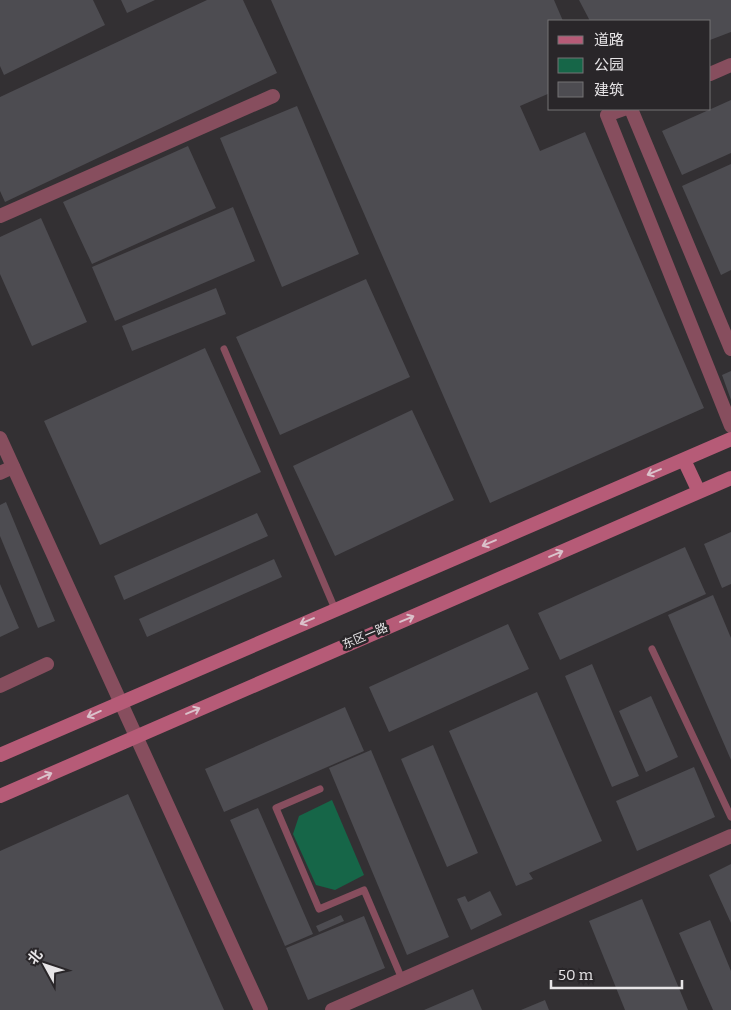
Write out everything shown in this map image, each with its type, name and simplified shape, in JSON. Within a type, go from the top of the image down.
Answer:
[{"type":"main road","points":[[0,756],[335,609],[731,439]]},
{"type":"main road","points":[[684,460],[699,492]]},
{"type":"main road","name":"东区一路","points":[[0,796],[731,478]]},
{"type":"street","points":[[711,74],[731,65]]},
{"type":"street","points":[[0,216],[273,96]]},
{"type":"street","points":[[621,110],[607,115],[731,426]]},
{"type":"street","points":[[631,110],[731,349]]},
{"type":"street","points":[[0,438],[261,1010]]},
{"type":"street","points":[[0,473],[13,467]]},
{"type":"street","points":[[0,686],[47,664]]},
{"type":"street","points":[[332,1010],[731,836]]},
{"type":"lane","points":[[224,349],[335,609]]},
{"type":"lane","points":[[652,649],[731,817]]},
{"type":"lane","points":[[320,789],[276,808],[319,909],[364,890],[402,979]]},
{"type":"green space","points":[[332,800],[364,875],[335,890],[316,885],[293,834],[299,816]]},
{"type":"building","points":[[0,0],[93,0],[105,25],[4,75],[0,66]]},
{"type":"building","points":[[121,0],[155,0],[127,13]]},
{"type":"building","points":[[207,0],[243,0],[277,73],[5,202],[0,191],[0,97]]},
{"type":"building","points":[[271,0],[554,0],[563,20],[548,20],[548,94],[520,106],[540,151],[585,132],[704,408],[490,503]]},
{"type":"building","points":[[579,0],[731,0],[731,32],[711,40],[711,20],[589,20]]},
{"type":"building","points":[[731,100],[731,153],[682,175],[662,131]]},
{"type":"building","points":[[297,106],[359,254],[282,287],[220,138]]},
{"type":"building","points":[[188,146],[216,208],[92,264],[63,202]]},
{"type":"building","points":[[731,164],[731,270],[721,275],[682,186]]},
{"type":"building","points":[[233,207],[255,261],[115,321],[92,267]]},
{"type":"building","points":[[41,218],[87,322],[32,346],[0,274],[0,237]]},
{"type":"building","points":[[366,279],[410,377],[280,435],[236,337]]},
{"type":"building","points":[[216,288],[226,314],[132,351],[122,326]]},
{"type":"building","points":[[205,348],[261,472],[100,545],[44,421]]},
{"type":"building","points":[[731,371],[731,400],[722,375]]},
{"type":"building","points":[[412,410],[454,500],[335,556],[293,466]]},
{"type":"building","points":[[6,502],[55,621],[38,628],[0,536],[0,505]]},
{"type":"building","points":[[257,513],[268,536],[124,600],[114,576]]},
{"type":"building","points":[[731,532],[731,584],[722,588],[704,544]]},
{"type":"building","points":[[685,547],[706,594],[560,660],[538,613]]},
{"type":"building","points":[[274,559],[282,577],[147,637],[139,619]]},
{"type":"building","points":[[0,584],[19,628],[0,637]]},
{"type":"building","points":[[713,595],[731,638],[731,760],[668,615]]},
{"type":"building","points":[[508,624],[529,669],[389,732],[369,687]]},
{"type":"building","points":[[592,664],[639,776],[612,787],[565,676]]},
{"type":"building","points":[[537,692],[602,841],[529,873],[533,879],[516,886],[449,731]]},
{"type":"building","points":[[651,696],[678,757],[646,772],[619,711]]},
{"type":"building","points":[[345,707],[364,751],[224,812],[205,769]]},
{"type":"building","points":[[433,745],[478,853],[447,867],[401,759]]},
{"type":"building","points":[[371,750],[449,937],[407,955],[329,768]]},
{"type":"building","points":[[694,767],[715,817],[637,851],[616,801]]},
{"type":"building","points":[[128,794],[224,1010],[0,1010],[0,851]]},
{"type":"building","points":[[258,808],[313,934],[285,946],[230,820]]},
{"type":"building","points":[[731,864],[731,923],[709,875]]},
{"type":"building","points":[[490,891],[502,915],[471,930],[457,899],[465,896],[468,902]]},
{"type":"building","points":[[642,899],[688,1010],[625,1010],[589,921]]},
{"type":"building","points":[[341,915],[344,921],[319,932],[316,926]]},
{"type":"building","points":[[364,916],[385,968],[308,1000],[286,948]]},
{"type":"building","points":[[710,920],[731,971],[731,1010],[713,1010],[679,933]]},
{"type":"building","points":[[473,989],[482,1010],[424,1010]]},
{"type":"building","points":[[545,1000],[549,1010],[521,1010]]}]
